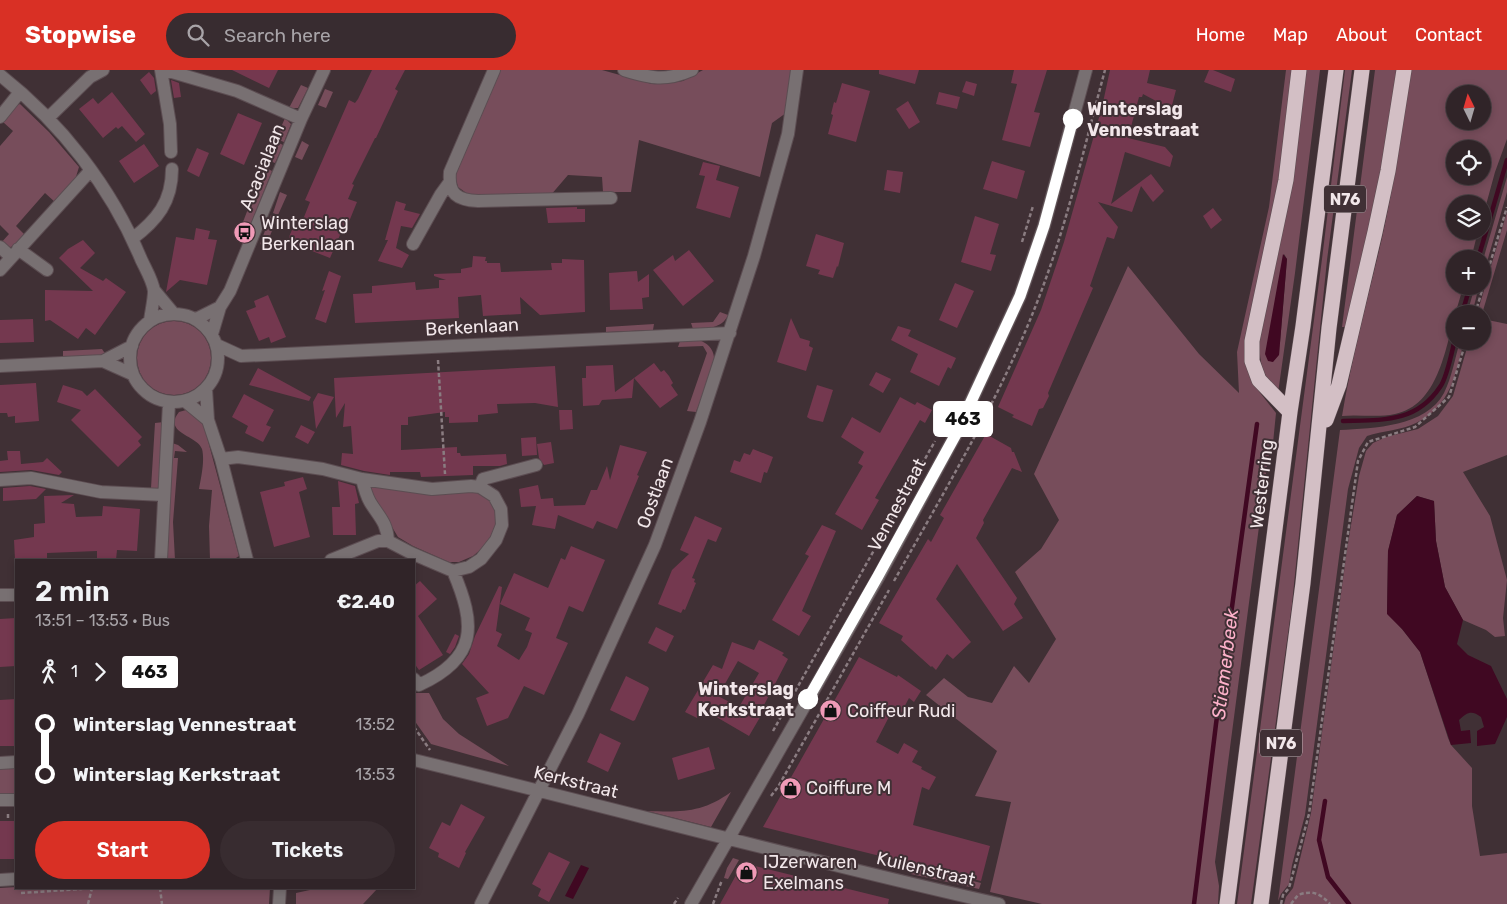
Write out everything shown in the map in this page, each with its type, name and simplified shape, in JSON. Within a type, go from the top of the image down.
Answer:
[{"type":"highway","points":[[1290,412],[1259,380],[1252,361],[1252,340],[1286,180],[1299,70]]},
{"type":"highway","name":"Westerring","points":[[1227,904],[1336,70]]},
{"type":"highway","name":"N76","points":[[1261,904],[1303,583],[1329,328],[1362,70]]},
{"type":"highway","points":[[1319,440],[1339,385],[1375,232],[1388,171],[1404,70]]},
{"type":"street","points":[[48,118],[90,78],[103,70]]},
{"type":"street","points":[[161,70],[170,124],[171,152]]},
{"type":"street","points":[[165,70],[237,91],[301,119]]},
{"type":"street","name":"Acacialaan","points":[[215,340],[220,307],[230,291],[301,119],[324,70]]},
{"type":"street","points":[[413,244],[449,183],[450,172],[494,70]]},
{"type":"street","points":[[624,70],[652,78],[672,77],[692,70]]},
{"type":"street","name":"Oostlaan","points":[[481,904],[578,714],[654,545],[700,422],[754,256],[788,134],[797,70]]},
{"type":"street","name":"Vennestraat","points":[[691,904],[878,576],[951,442],[1020,296],[1044,226],[1086,70]]},
{"type":"street","points":[[0,76],[48,118],[91,170],[113,203],[132,239],[154,290],[174,314]]},
{"type":"street","points":[[0,118],[20,92]]},
{"type":"street","points":[[132,239],[145,229],[163,206],[171,191],[172,169]]},
{"type":"street","points":[[0,270],[91,170]]},
{"type":"street","points":[[449,183],[455,194],[464,200],[611,198]]},
{"type":"street","points":[[0,247],[46,270]]},
{"type":"street","points":[[150,321],[154,290]]},
{"type":"street","points":[[196,319],[220,307]]},
{"type":"street","points":[[132,374],[129,360],[132,346],[140,330],[150,321],[161,316],[174,314],[196,319],[215,340],[218,368]]},
{"type":"street","name":"Berkenlaan","points":[[215,340],[241,356],[730,333]]},
{"type":"street","points":[[0,366],[103,361],[132,346]]},
{"type":"street","points":[[103,361],[132,374],[147,392],[169,403],[185,402],[196,397],[206,389],[218,368],[241,356]]},
{"type":"street","points":[[206,389],[208,420],[221,459],[247,559]]},
{"type":"street","points":[[185,402],[208,420]]},
{"type":"street","points":[[161,559],[169,403]]},
{"type":"street","points":[[221,459],[238,457],[323,469],[362,479],[432,489],[480,487],[494,496],[501,510],[502,525],[496,540],[480,559],[469,567],[453,571],[411,554],[388,541],[378,542],[334,559]]},
{"type":"street","points":[[480,487],[484,479],[536,466]]},
{"type":"street","points":[[0,480],[31,478],[101,492],[164,495]]},
{"type":"street","points":[[362,479],[369,501],[387,529],[388,541]]},
{"type":"street","points":[[415,680],[419,685],[447,670],[461,653],[468,636],[468,614],[453,571]]},
{"type":"street","points":[[0,595],[15,594]]},
{"type":"street","name":"Kerkstraat","points":[[415,760],[728,839]]},
{"type":"street","points":[[0,763],[15,762]]},
{"type":"street","points":[[0,800],[15,800]]},
{"type":"street","name":"Kuilenstraat","points":[[728,839],[999,904]]},
{"type":"street","points":[[0,880],[15,879]]},
{"type":"street","points":[[279,904],[280,889]]},
{"type":"path","points":[[1022,243],[1036,198]]},
{"type":"path","points":[[1478,305],[1507,207]]},
{"type":"path","points":[[438,346],[446,488]]},
{"type":"path","points":[[1281,904],[1283,896],[1289,888],[1309,814],[1358,461],[1368,442],[1415,428],[1449,397],[1463,350]]},
{"type":"path","points":[[768,738],[935,440]]},
{"type":"path","points":[[415,728],[433,755]]},
{"type":"path","points":[[18,893],[82,889]]},
{"type":"path","points":[[88,904],[92,889]]},
{"type":"path","points":[[160,889],[162,904]]},
{"type":"path","points":[[1291,904],[1298,895],[1312,892],[1316,892],[1330,904]]},
{"type":"shaded area","points":[[500,70],[602,70],[652,84],[683,81],[703,70],[791,70],[786,113],[772,123],[760,177],[639,140],[631,192],[603,192],[602,177],[568,175],[550,196],[469,195],[458,187],[455,176]]},
{"type":"shaded area","points":[[1286,70],[1292,70],[1254,385],[1276,413],[1273,443],[1268,458],[1215,862],[1219,886],[1218,904],[1042,904],[990,892],[1011,802],[975,796],[997,751],[926,695],[944,678],[968,697],[992,703],[1014,666],[1029,683],[1056,639],[1015,572],[1041,549],[1059,520],[1034,474],[1128,266],[1199,354],[1239,393],[1237,352],[1269,207]]},
{"type":"shaded area","points":[[1304,70],[1320,70],[1278,393],[1267,378],[1262,366],[1260,334]],"holes":[[[1284,254],[1287,259],[1279,355]]]},
{"type":"shaded area","points":[[1345,70],[1352,70],[1327,260],[1292,604],[1251,904],[1237,904],[1322,259]]},
{"type":"shaded area","points":[[1375,70],[1398,70],[1379,188],[1345,327],[1342,327]]},
{"type":"shaded area","points":[[1411,70],[1507,70],[1507,139],[1489,195],[1446,195],[1446,240],[1476,240],[1473,250],[1446,250],[1446,295],[1461,295],[1458,305],[1446,305],[1446,348],[1437,374],[1421,400],[1410,409],[1382,416],[1342,416],[1355,349],[1382,238],[1398,155]]},
{"type":"shaded area","points":[[301,85],[308,88],[298,108],[289,108]]},
{"type":"shaded area","points":[[325,89],[333,92],[326,108],[318,105]]},
{"type":"shaded area","points":[[20,104],[49,132],[79,167],[75,180],[56,203],[45,193],[16,226],[26,236],[18,244],[8,248],[0,244],[9,234],[0,225],[0,146],[13,131],[3,122],[14,106]]},
{"type":"shaded area","points":[[285,118],[291,124],[284,142],[276,139]]},
{"type":"shaded area","points":[[275,141],[283,145],[275,163],[267,160]]},
{"type":"shaded area","points":[[302,141],[309,145],[302,160],[295,157]]},
{"type":"shaded area","points":[[264,167],[272,171],[245,238],[238,235]]},
{"type":"shaded area","points":[[1507,177],[1507,192],[1490,250],[1486,250],[1489,240],[1491,240],[1491,232]]},
{"type":"shaded area","points":[[280,192],[287,195],[278,215],[273,213]]},
{"type":"shaded area","points":[[1507,212],[1507,230],[1491,284],[1491,266]]},
{"type":"shaded area","points":[[271,215],[277,218],[266,246],[260,244]]},
{"type":"shaded area","points":[[1283,254],[1287,259],[1279,355],[1273,362],[1268,361],[1265,354]]},
{"type":"shaded area","points":[[1472,295],[1477,295],[1474,305],[1470,305]]},
{"type":"shaded area","points":[[1483,295],[1488,295],[1485,305],[1480,305]]},
{"type":"shaded area","points":[[720,312],[728,315],[722,323],[714,327],[693,329],[691,323],[713,322]]},
{"type":"shaded area","points":[[174,321],[188,324],[200,332],[208,344],[211,358],[208,372],[200,384],[188,392],[174,395],[160,392],[148,384],[140,372],[137,358],[140,344],[148,332],[160,324]]},
{"type":"shaded area","points":[[1491,321],[1507,324],[1507,455],[1463,472],[1490,516],[1507,580],[1503,618],[1505,636],[1495,637],[1486,630],[1463,620],[1445,587],[1436,541],[1434,501],[1417,496],[1397,515],[1388,551],[1387,613],[1420,652],[1451,745],[1472,768],[1472,806],[1480,856],[1507,853],[1507,904],[1284,904],[1286,897],[1293,888],[1311,813],[1347,550],[1359,476],[1366,451],[1373,443],[1386,437],[1418,429],[1438,416],[1453,396],[1466,350],[1491,350]]},
{"type":"shaded area","points":[[654,324],[653,330],[606,332],[606,327]]},
{"type":"shaded area","points":[[699,340],[709,346],[714,357],[696,412],[687,411],[707,353],[703,346],[678,347],[680,341]]},
{"type":"shaded area","points":[[102,349],[106,355],[63,357],[63,351]]},
{"type":"shaded area","points":[[1458,350],[1462,350],[1450,388],[1437,408],[1428,416],[1411,425],[1367,436],[1359,448],[1348,489],[1305,815],[1289,884],[1278,901],[1340,430],[1398,424],[1425,413],[1436,404],[1444,393]]},
{"type":"shaded area","points":[[186,410],[196,415],[204,426],[239,556],[236,559],[210,559],[209,526],[212,490],[199,489],[203,464],[202,449],[194,440],[177,429],[175,419],[179,412]]},
{"type":"shaded area","points":[[164,422],[159,489],[151,488],[155,423]]},
{"type":"shaded area","points":[[172,443],[187,452],[175,451],[174,458],[178,458],[173,522],[175,559],[165,559]]},
{"type":"shaded area","points":[[367,485],[476,491],[490,498],[496,506],[497,524],[486,545],[473,556],[459,562],[449,562],[398,537]]},
{"type":"shaded area","points":[[1417,496],[1434,501],[1436,541],[1445,587],[1463,620],[1457,644],[1468,655],[1491,666],[1507,699],[1507,717],[1495,744],[1477,746],[1477,731],[1484,727],[1481,717],[1472,713],[1465,715],[1459,720],[1461,731],[1470,730],[1471,743],[1451,745],[1420,652],[1387,614],[1388,551],[1397,515]]},
{"type":"shaded area","points":[[415,690],[416,693],[429,693],[443,719],[459,734],[509,766],[431,744],[415,721]]},
{"type":"shaded area","points":[[15,766],[15,794],[0,795],[0,767]]},
{"type":"shaded area","points":[[731,792],[711,827],[647,811],[681,811],[701,808]]},
{"type":"shaded area","points":[[733,858],[739,860],[728,879],[724,878],[727,868]]},
{"type":"shaded area","points":[[581,865],[589,868],[573,899],[565,896]]},
{"type":"shaded area","points":[[913,866],[981,883],[979,889],[911,874]]},
{"type":"shaded area","points":[[0,888],[270,889],[269,904],[0,904]]},
{"type":"shaded area","points":[[314,889],[377,889],[363,904],[296,904],[296,893]]},
{"type":"building","points":[[232,70],[278,70],[269,88]]},
{"type":"building","points":[[372,70],[405,70],[395,89],[398,91],[352,184],[354,185],[348,199],[357,202],[346,229],[343,228],[330,258],[289,242],[289,237],[294,225],[300,227],[310,202],[305,200],[349,100],[355,103]]},
{"type":"building","points":[[879,70],[919,70],[915,84],[879,74]]},
{"type":"building","points":[[1014,70],[1047,70],[1034,112],[1040,113],[1030,147],[1002,140],[1017,84],[1011,83]]},
{"type":"building","points":[[1110,70],[1150,70],[1147,83],[1176,90],[1171,109],[1143,94],[1142,97],[1139,97],[1128,138],[1165,147],[1173,156],[1170,167],[1125,152],[1111,204],[1151,174],[1164,191],[1153,202],[1141,186],[1132,212],[1098,202],[1118,227],[1114,239],[1107,237],[1090,286],[1093,288],[1048,393],[1049,396],[1043,408],[1039,409],[1032,426],[1012,417],[1014,415],[998,407],[1041,310],[1064,242],[1102,107]]},
{"type":"building","points":[[1209,70],[1235,79],[1231,92],[1204,82]]},
{"type":"building","points":[[149,72],[154,78],[156,91],[151,95],[140,80]]},
{"type":"building","points":[[171,80],[179,83],[181,97],[174,98]]},
{"type":"building","points":[[966,81],[977,84],[974,96],[962,92]]},
{"type":"building","points":[[842,83],[870,91],[856,142],[828,134],[834,102],[836,103]]},
{"type":"building","points":[[112,92],[145,134],[136,142],[122,126],[118,129],[116,127],[103,138],[79,109],[93,98],[98,104]]},
{"type":"building","points":[[939,92],[960,97],[957,109],[936,104]]},
{"type":"building","points":[[908,101],[920,122],[909,129],[896,109]]},
{"type":"building","points":[[238,113],[262,123],[244,165],[220,154]]},
{"type":"building","points":[[144,144],[159,166],[134,183],[119,161]]},
{"type":"building","points":[[197,148],[209,153],[199,177],[187,171]]},
{"type":"building","points":[[992,161],[1025,171],[1017,199],[983,189]]},
{"type":"building","points":[[703,162],[720,166],[716,180],[739,187],[730,218],[696,208],[705,176],[699,175]]},
{"type":"building","points":[[887,170],[903,172],[900,193],[884,190]]},
{"type":"building","points":[[396,201],[406,204],[404,210],[420,214],[412,228],[401,226],[396,248],[409,255],[402,268],[378,261],[388,240],[385,240]]},
{"type":"building","points":[[577,207],[577,209],[585,209],[585,222],[548,223],[546,208]]},
{"type":"building","points":[[1213,208],[1222,220],[1211,229],[1203,216]]},
{"type":"building","points":[[975,216],[999,224],[990,254],[996,255],[991,271],[961,262]]},
{"type":"building","points":[[196,228],[210,231],[208,239],[217,240],[207,285],[180,280],[166,292],[176,237],[194,240]]},
{"type":"building","points":[[816,234],[844,243],[833,278],[818,274],[820,270],[806,266]]},
{"type":"building","points":[[83,240],[95,253],[80,268],[103,281],[106,278],[126,292],[95,335],[86,328],[78,339],[50,320],[45,321],[45,290],[93,291],[59,258],[68,249]]},
{"type":"building","points":[[689,250],[714,281],[683,306],[653,270],[673,255],[675,261]]},
{"type":"building","points":[[473,256],[486,257],[485,261],[487,263],[500,263],[501,272],[552,270],[551,263],[562,263],[562,259],[584,260],[585,312],[540,315],[520,297],[521,314],[483,316],[481,295],[458,297],[459,318],[355,323],[353,294],[372,293],[372,286],[415,282],[416,290],[439,288],[439,280],[446,280],[434,276],[434,274],[461,273],[461,269],[472,267]]},
{"type":"building","points":[[329,271],[341,276],[326,323],[315,319]]},
{"type":"building","points":[[637,271],[638,282],[649,274],[649,297],[642,298],[643,309],[610,310],[609,273]]},
{"type":"building","points":[[955,283],[974,291],[957,328],[939,320]]},
{"type":"building","points":[[268,295],[286,337],[271,343],[269,337],[259,341],[246,311],[256,307],[254,301]]},
{"type":"building","points":[[791,318],[800,338],[810,341],[809,346],[813,348],[806,371],[777,362]]},
{"type":"building","points":[[33,319],[34,342],[0,343],[0,320]]},
{"type":"building","points":[[898,326],[911,330],[908,336],[956,358],[951,369],[948,367],[939,386],[910,372],[918,354],[891,340]]},
{"type":"building","points":[[654,363],[661,372],[664,370],[669,376],[673,383],[671,385],[678,395],[660,408],[634,378]]},
{"type":"building","points":[[613,365],[615,392],[634,378],[632,398],[602,400],[599,405],[583,406],[582,378],[586,378],[586,366]]},
{"type":"building","points":[[555,366],[558,407],[535,403],[497,404],[498,413],[478,415],[478,422],[449,423],[449,417],[445,417],[445,412],[408,417],[408,425],[401,425],[401,450],[457,447],[457,453],[460,453],[461,456],[506,454],[507,464],[500,466],[473,466],[473,475],[421,477],[420,472],[390,472],[390,475],[341,465],[342,453],[353,454],[351,426],[343,427],[345,403],[336,418],[334,378]]},
{"type":"building","points":[[258,368],[311,397],[309,401],[249,385]]},
{"type":"building","points":[[876,372],[891,379],[883,393],[869,385]]},
{"type":"building","points":[[36,383],[39,421],[15,423],[15,416],[8,417],[7,413],[0,413],[0,385]]},
{"type":"building","points":[[63,385],[82,391],[87,396],[95,389],[142,437],[138,441],[141,445],[118,467],[71,420],[81,410],[57,402]]},
{"type":"building","points":[[817,385],[833,390],[823,422],[807,417]]},
{"type":"building","points":[[318,393],[334,397],[316,429],[313,402]]},
{"type":"building","points":[[244,394],[274,410],[266,425],[271,427],[263,442],[245,433],[248,426],[232,417]]},
{"type":"building","points":[[900,397],[915,405],[917,402],[932,410],[925,423],[920,420],[875,498],[879,500],[862,530],[835,514],[863,466],[858,463],[864,452],[841,437],[852,417],[880,433]]},
{"type":"building","points":[[559,410],[572,410],[573,429],[560,430]]},
{"type":"building","points":[[301,425],[315,432],[308,444],[295,437]]},
{"type":"building","points":[[986,434],[1011,448],[1022,472],[1012,468],[983,520],[984,523],[976,538],[1017,598],[1014,604],[1023,618],[1003,631],[957,564],[936,599],[971,642],[953,659],[947,654],[936,670],[901,640],[903,636],[879,623],[928,539],[931,542],[944,518],[940,515]]},
{"type":"building","points":[[536,437],[537,455],[522,456],[521,438]]},
{"type":"building","points":[[551,442],[554,463],[544,465],[539,458],[537,444]]},
{"type":"building","points":[[620,445],[647,452],[617,529],[597,521],[593,529],[558,515],[555,529],[532,525],[536,506],[521,507],[519,489],[538,485],[541,499],[553,498],[554,506],[585,505],[591,490],[597,490],[607,466],[610,480]]},
{"type":"building","points":[[753,449],[773,457],[767,473],[764,472],[761,483],[730,472],[734,460],[740,462],[744,453],[750,455]]},
{"type":"building","points":[[7,451],[20,451],[21,464],[43,462],[47,458],[62,472],[59,475],[31,470],[0,472],[0,461],[8,460]]},
{"type":"building","points":[[303,477],[307,489],[299,492],[310,537],[274,547],[260,492],[285,486],[284,482]]},
{"type":"building","points":[[338,481],[355,486],[359,503],[355,504],[356,535],[333,535],[332,507],[340,507]]},
{"type":"building","points":[[30,486],[46,489],[36,499],[3,501],[3,488]]},
{"type":"building","points":[[74,495],[61,503],[74,504],[76,517],[102,516],[103,506],[140,509],[137,551],[117,550],[116,559],[97,559],[97,551],[47,553],[47,559],[15,560],[14,540],[34,537],[34,524],[45,523],[44,496]]},
{"type":"building","points":[[695,516],[722,528],[716,542],[708,539],[692,578],[695,579],[694,582],[696,583],[685,610],[683,609],[681,613],[658,604],[672,570],[689,554],[680,550]]},
{"type":"building","points":[[822,525],[836,531],[802,611],[811,616],[799,636],[772,620],[809,556],[805,554]]},
{"type":"building","points":[[571,546],[605,560],[583,612],[569,606],[556,638],[568,643],[544,695],[524,686],[508,718],[487,726],[476,698],[489,693],[462,664],[469,654],[475,636],[499,586],[502,587],[496,631],[502,634],[497,646],[519,660],[527,647],[532,633],[525,630],[530,618],[500,604],[514,573],[548,588],[561,558],[565,560]]},
{"type":"building","points":[[420,581],[437,599],[418,616],[443,655],[419,670],[415,664],[415,585]]},
{"type":"building","points":[[15,618],[15,666],[0,667],[0,619]]},
{"type":"building","points":[[656,627],[674,636],[666,652],[648,643]]},
{"type":"building","points":[[455,634],[459,636],[450,654],[446,652]]},
{"type":"building","points":[[759,640],[784,653],[782,655],[788,659],[764,705],[766,707],[749,736],[701,708],[697,718],[685,712],[713,665],[722,669],[732,642],[754,650]],"holes":[[[738,661],[759,673],[739,707],[718,696]]]},
{"type":"building","points":[[859,657],[897,677],[898,675],[921,691],[914,702],[909,698],[900,715],[892,711],[876,742],[898,754],[904,743],[918,751],[912,762],[936,777],[929,790],[922,787],[913,825],[990,846],[981,881],[763,827]]},
{"type":"building","points":[[626,676],[649,689],[633,721],[610,710]]},
{"type":"building","points":[[15,699],[15,746],[0,746],[0,700]]},
{"type":"building","points":[[600,733],[621,743],[608,772],[587,762]]},
{"type":"building","points":[[709,747],[715,769],[678,780],[672,758]]},
{"type":"building","points":[[461,804],[485,817],[465,852],[459,868],[438,857],[439,853],[429,848],[442,822],[450,826]]},
{"type":"building","points":[[0,821],[15,821],[15,859],[0,859]]},
{"type":"building","points":[[549,852],[570,862],[549,902],[538,896],[541,889],[532,884]]},
{"type":"building","points":[[747,864],[889,899],[888,904],[720,904],[740,868]]},
{"type":"waterway","name":"Stiemerbeek","points":[[1481,250],[1507,160]]},
{"type":"waterway","name":"Stiemerbeek","points":[[1465,305],[1467,295]]},
{"type":"waterway","name":"Stiemerbeek","points":[[1343,421],[1397,417],[1420,407],[1431,399],[1443,383],[1452,350]]},
{"type":"waterway","name":"Stiemerbeek","points":[[1194,904],[1216,724],[1257,424]]},
{"type":"waterway","points":[[1325,801],[1319,840],[1328,877],[1349,904]]},
{"type":"bus line","name":"463","points":[[808,699],[956,434],[1020,296],[1044,226],[1073,119]]},
{"type":"place","name":"Winterslag Vennestraat","points":[[1073,119]]},
{"type":"place","name":"Winterslag Berkenlaan","points":[[245,233]]},
{"type":"place","name":"Winterslag Kerkstraat","points":[[808,699]]},
{"type":"place","name":"Coiffeur Rudi","points":[[831,711]]},
{"type":"place","name":"Coiffure M","points":[[790,788]]},
{"type":"place","name":"IJzerwaren Exelmans","points":[[747,872]]}]
